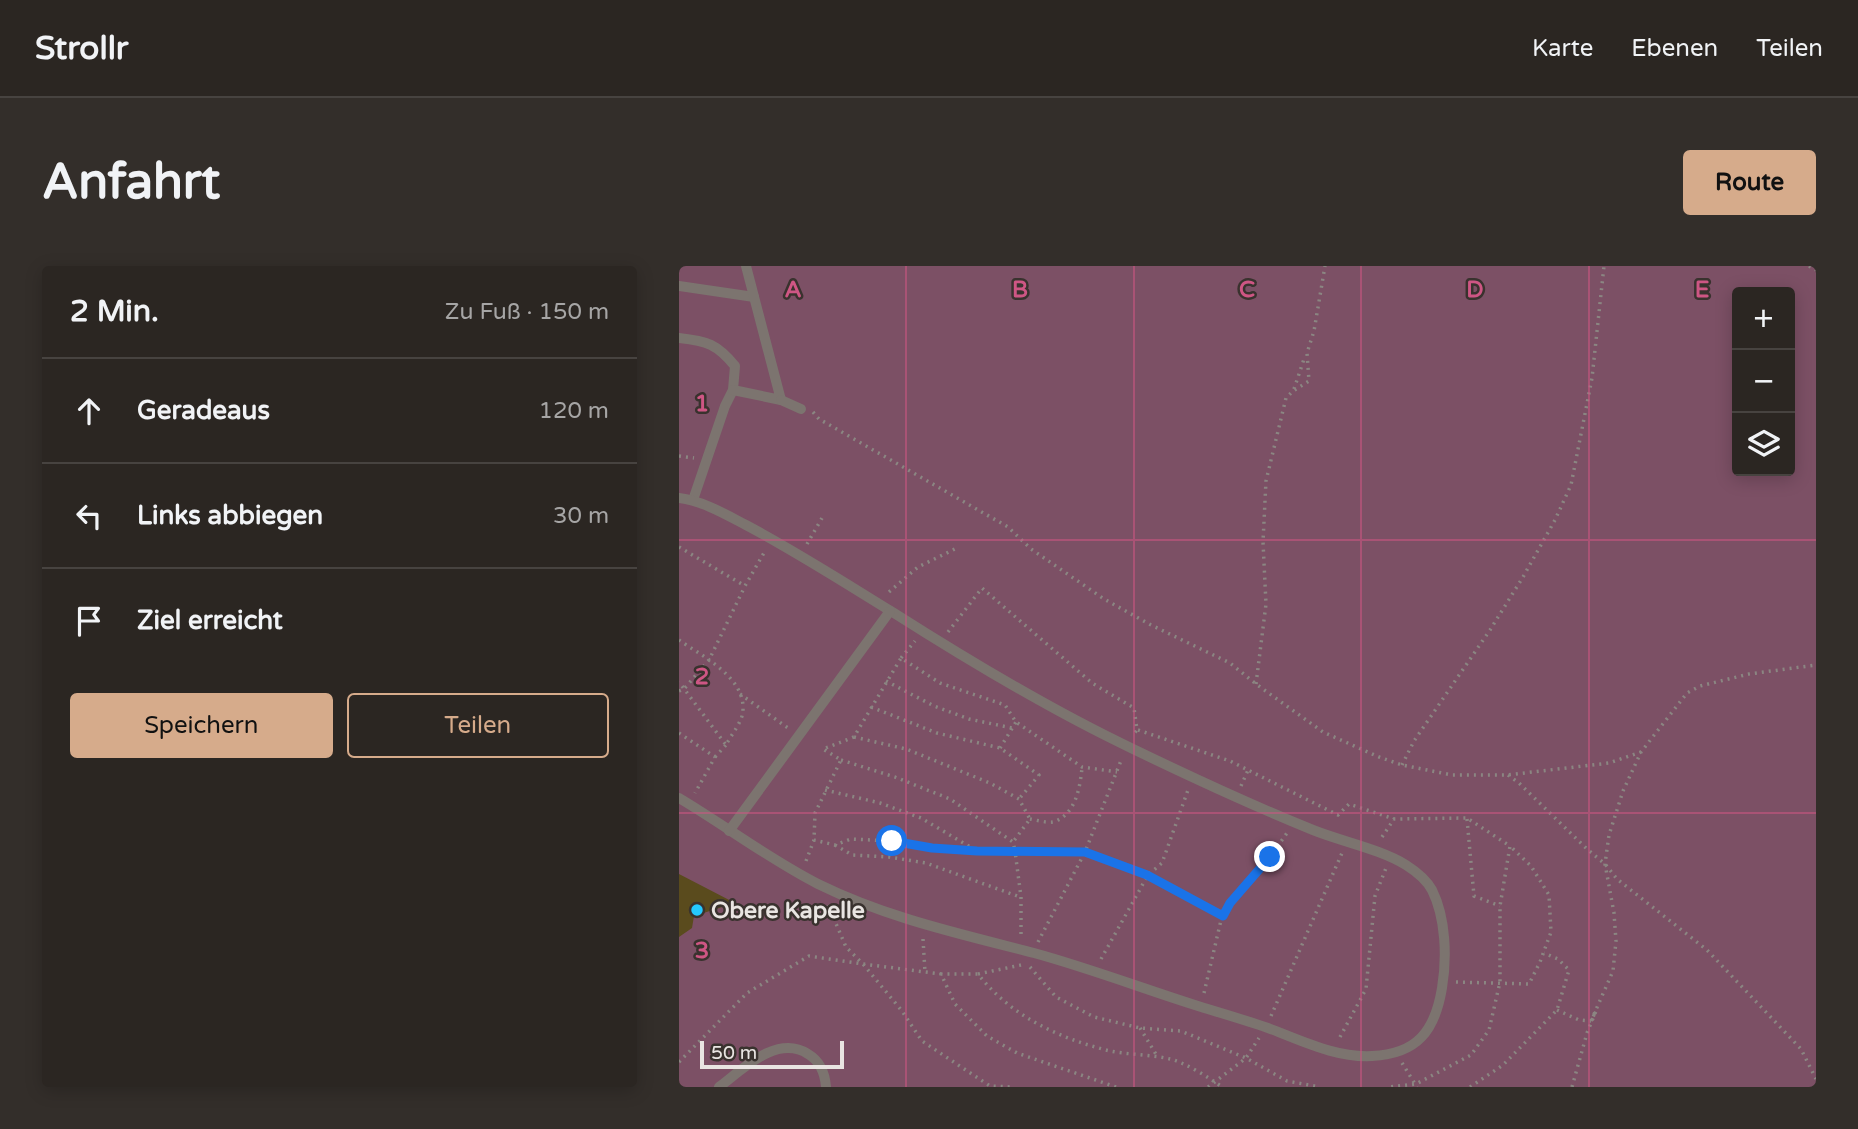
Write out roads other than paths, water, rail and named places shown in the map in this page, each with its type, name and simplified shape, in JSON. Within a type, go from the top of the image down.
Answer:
[{"type":"lane","points":[[746,266],[781,400]]},
{"type":"lane","points":[[679,286],[754,297]]},
{"type":"lane","points":[[679,338],[704,341],[716,346],[735,366],[733,390],[693,500]]},
{"type":"lane","points":[[733,390],[781,400],[806,409]]},
{"type":"lane","points":[[679,498],[693,500],[801,555],[1007,684],[1126,746],[1294,822],[1345,843],[1390,857],[1423,877],[1433,891],[1444,939],[1443,982],[1439,1004],[1425,1036],[1395,1053],[1370,1056],[1332,1052],[1266,1028],[1027,952],[958,936],[876,908],[801,874],[684,801]]},
{"type":"lane","points":[[729,831],[890,611]]},
{"type":"lane","points":[[719,1087],[764,1055],[791,1047],[813,1057],[825,1077],[826,1087]]},
{"type":"place","name":"Obere Kapelle","points":[[697,910]]}]
